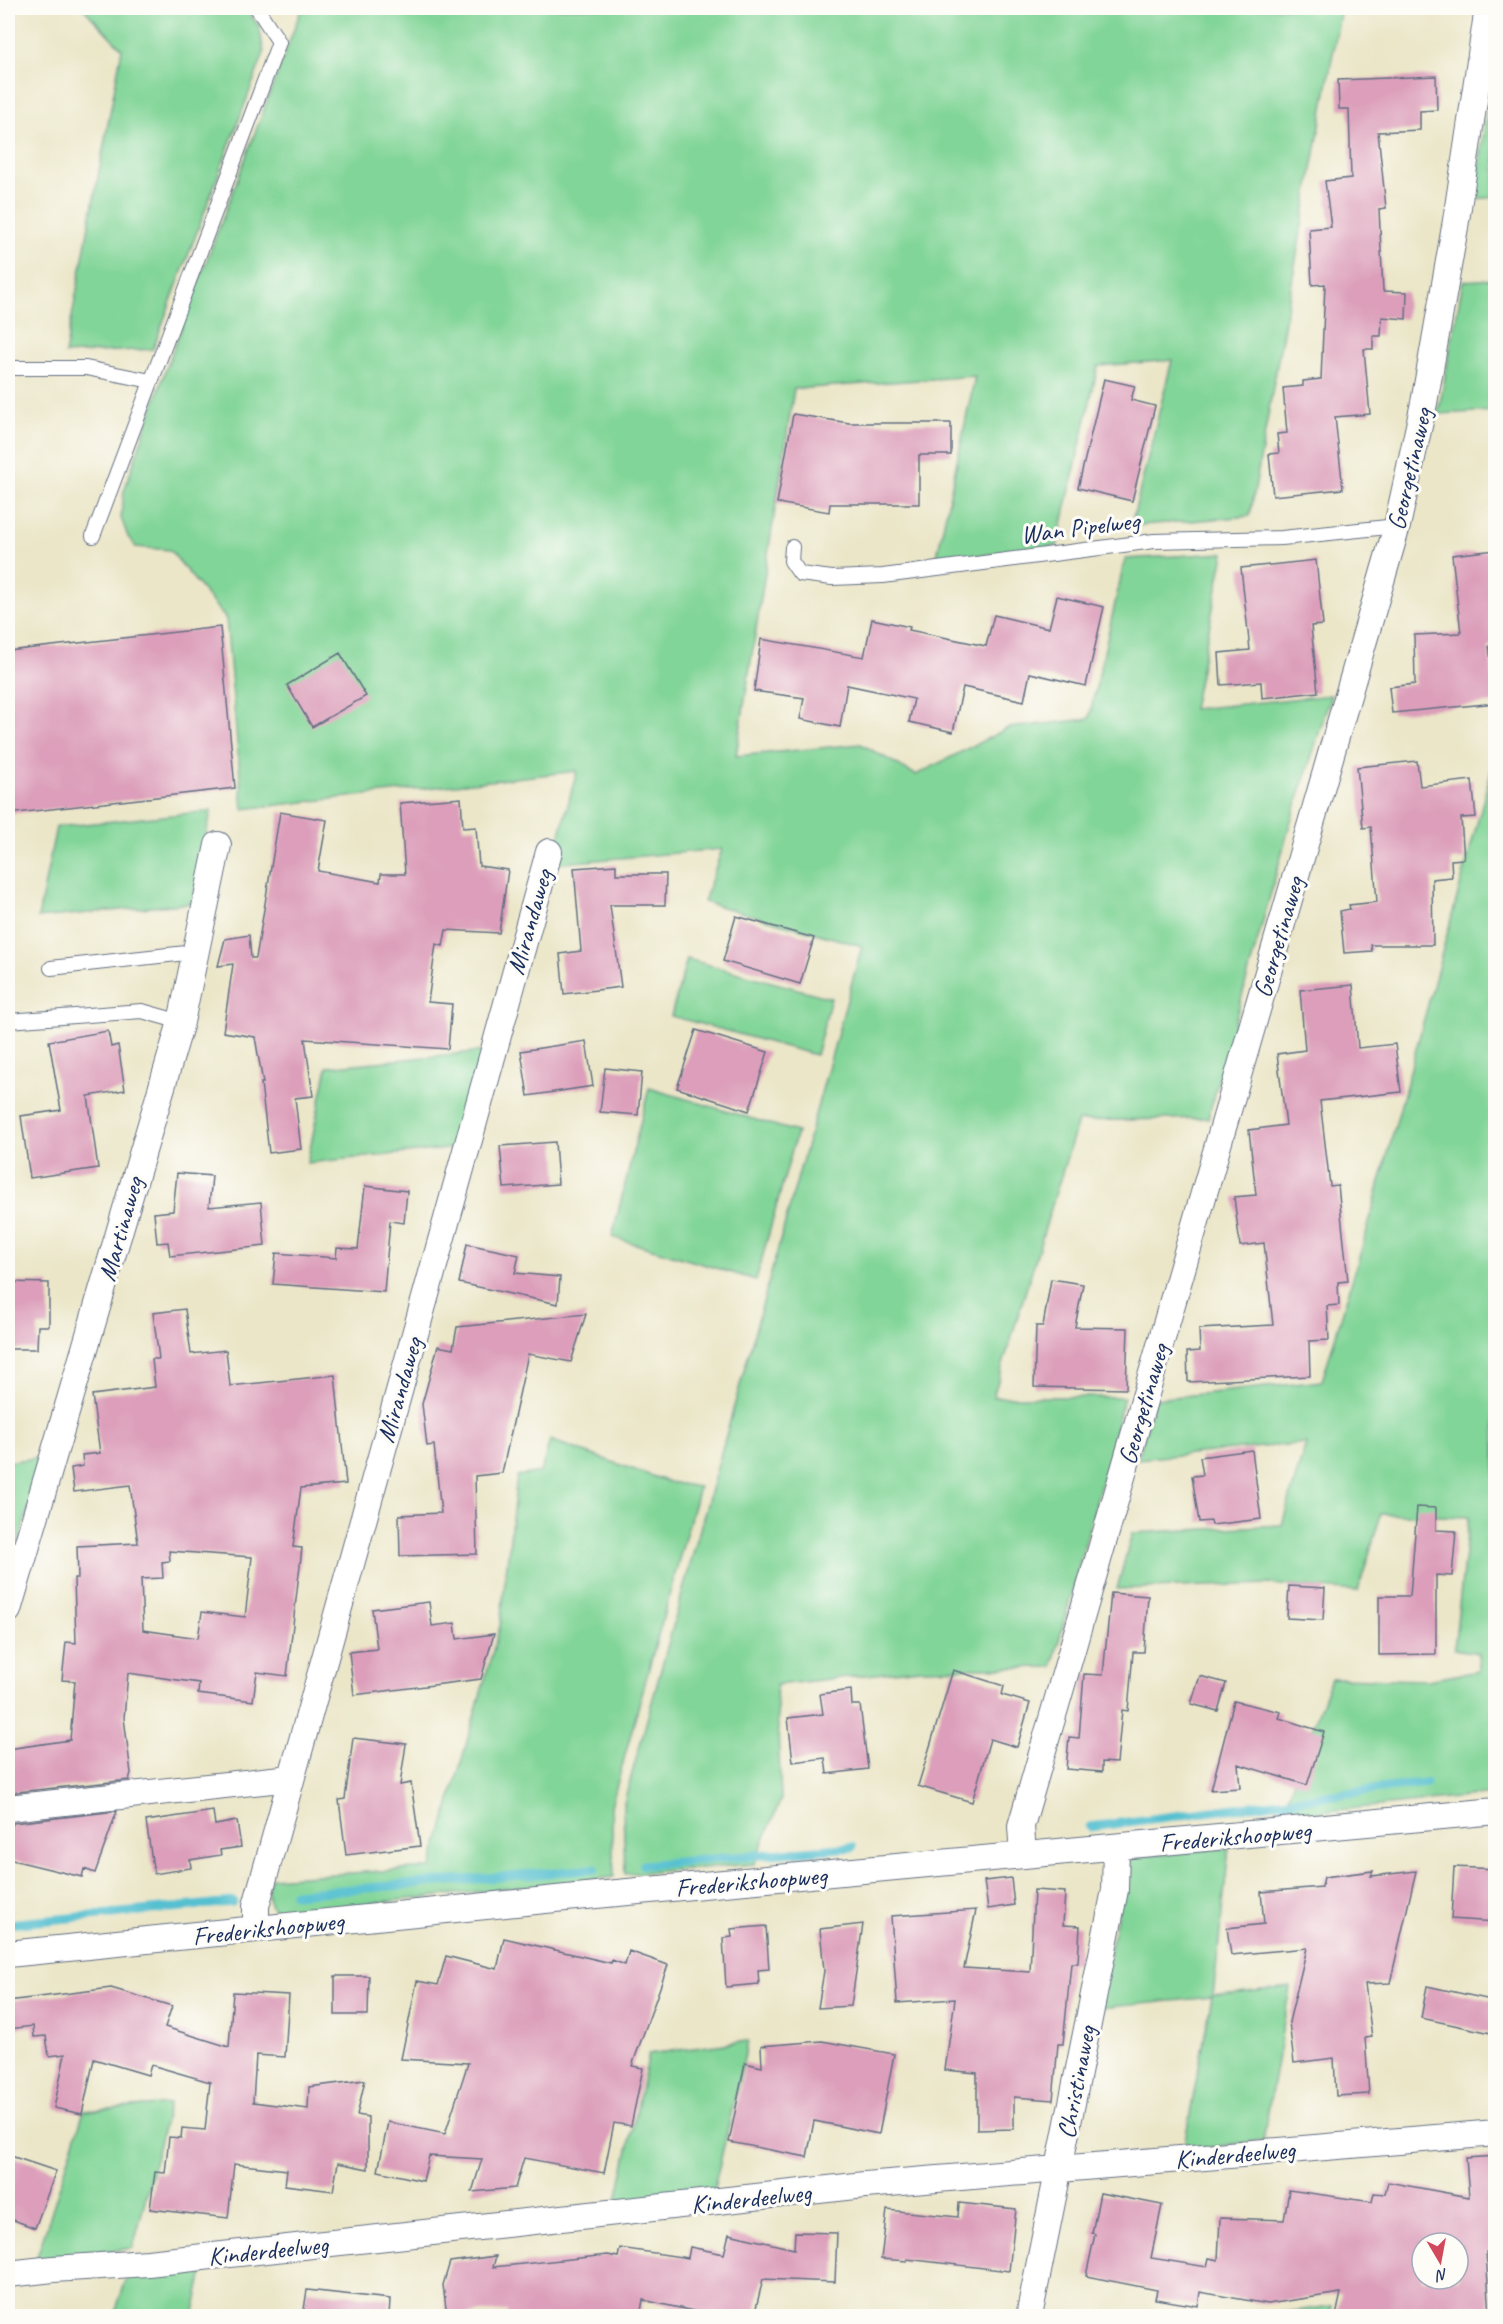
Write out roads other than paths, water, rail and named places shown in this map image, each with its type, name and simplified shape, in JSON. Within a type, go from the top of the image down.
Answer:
[{"type":"street","name":"Georgetinaweg","points":[[1023,1855],[1022,1826],[1397,526],[1424,403],[1455,227],[1488,8]]},
{"type":"street","name":"Martinaweg","points":[[8,1610],[181,1022],[218,845]]},
{"type":"street","name":"Mirandaweg","points":[[256,1929],[256,1906],[549,852]]},
{"type":"street","points":[[8,1808],[291,1778]]},
{"type":"street","name":"Frederikshoopweg","points":[[8,1954],[1496,1811]]},
{"type":"street","name":"Christinaweg","points":[[1029,2316],[1115,1890],[1116,1847]]},
{"type":"street","name":"Kinderdeelweg","points":[[8,2274],[183,2259],[865,2185],[1496,2133]]},
{"type":"lane","points":[[93,536],[279,42],[257,8]]},
{"type":"lane","points":[[8,368],[86,368],[151,381]]},
{"type":"lane","name":"Wan Pipelweg","points":[[792,547],[791,561],[800,574],[832,578],[882,576],[1154,542],[1282,538],[1397,526]]},
{"type":"lane","points":[[51,968],[195,952]]},
{"type":"lane","points":[[8,1021],[142,1011],[181,1022]]},
{"type":"waterway","points":[[1090,1827],[1426,1783]]},
{"type":"waterway","points":[[643,1865],[852,1847]]},
{"type":"waterway","points":[[294,1894],[595,1869]]},
{"type":"waterway","points":[[8,1924],[233,1902]]}]
